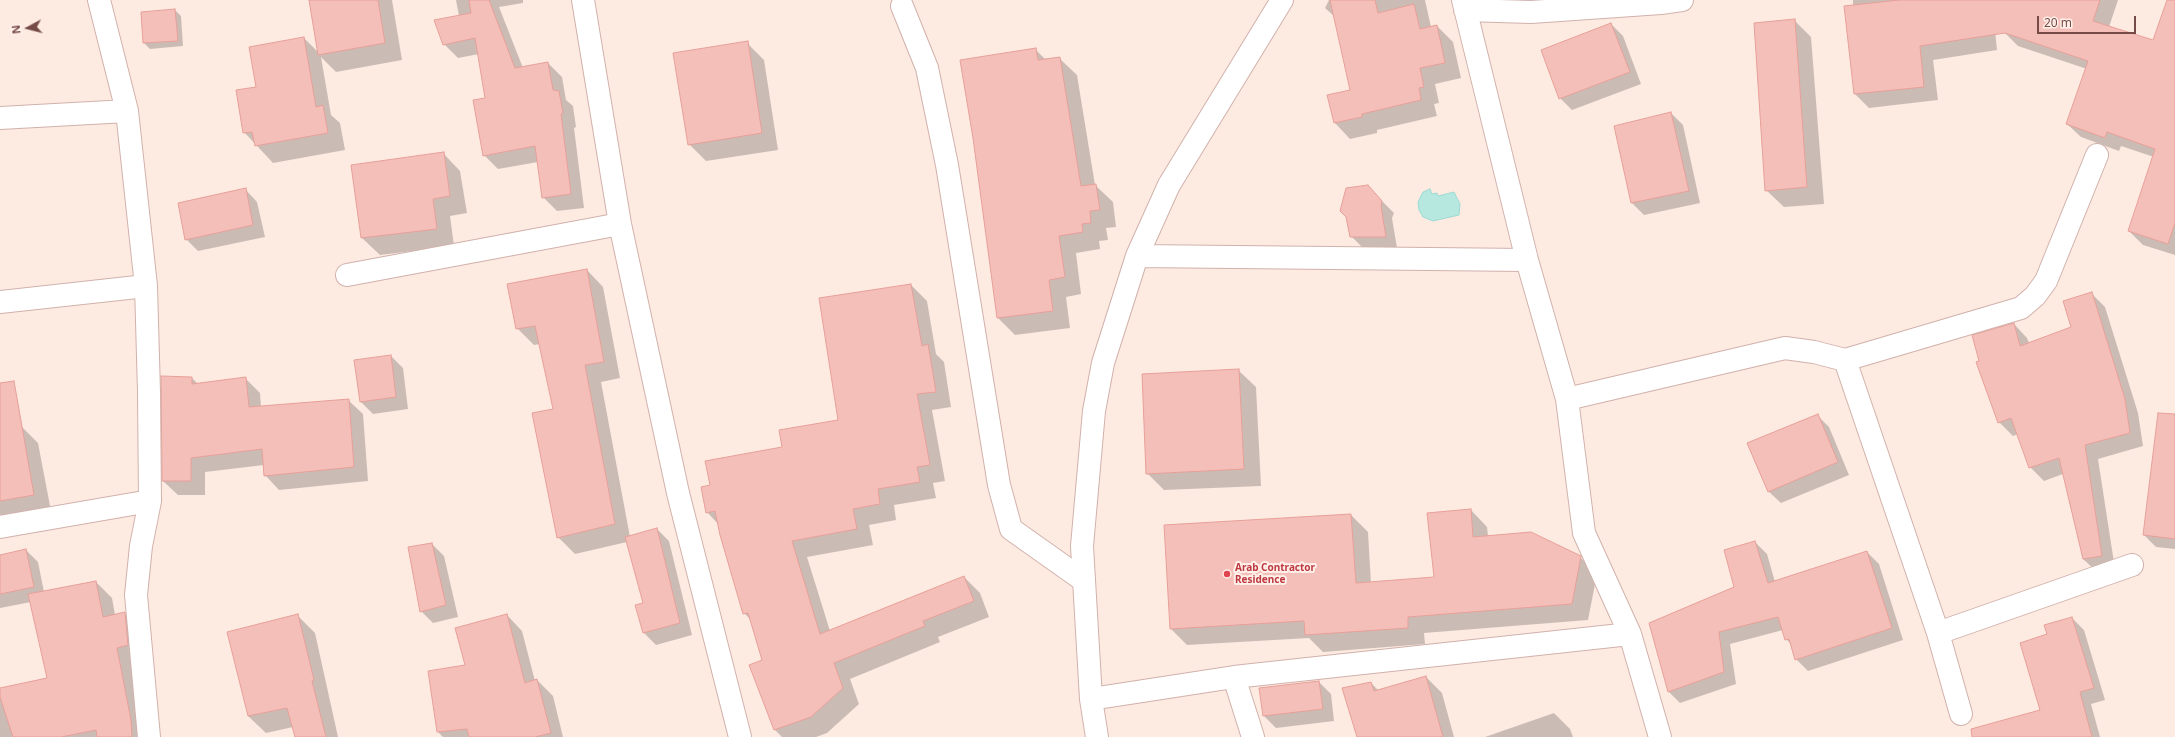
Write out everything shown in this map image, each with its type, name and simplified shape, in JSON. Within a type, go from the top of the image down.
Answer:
[{"type":"street","points":[[99,0],[128,111],[146,286],[150,501],[141,546],[136,596],[149,737]]},
{"type":"street","points":[[583,0],[620,224],[678,494],[740,737]]},
{"type":"street","points":[[1097,737],[1091,699],[1082,546],[1094,411],[1103,363],[1137,256],[1169,185],[1282,0]]},
{"type":"street","points":[[1660,737],[1630,634],[1584,533],[1567,399],[1527,260],[1464,5],[1531,12],[1661,3],[1682,0]]},
{"type":"street","points":[[902,6],[927,68],[947,165],[999,485],[1011,529],[1083,580]]},
{"type":"street","points":[[0,118],[128,111]]},
{"type":"street","points":[[1567,399],[1785,348],[1814,352],[1845,360],[2021,308],[2035,296],[2046,281],[2097,155]]},
{"type":"street","points":[[347,275],[620,224]]},
{"type":"street","points":[[1137,256],[1527,260]]},
{"type":"street","points":[[0,302],[146,286]]},
{"type":"street","points":[[1845,360],[1938,633],[1962,714]]},
{"type":"street","points":[[0,527],[150,501]]},
{"type":"street","points":[[1938,633],[2132,565]]},
{"type":"street","points":[[1091,699],[1234,677],[1630,634]]},
{"type":"street","points":[[1234,677],[1253,737]]},
{"type":"water","points":[[1430,189],[1432,194],[1437,193],[1438,196],[1454,192],[1460,204],[1459,215],[1433,221],[1423,217],[1419,210],[1418,202],[1423,192]]},
{"type":"building","points":[[309,0],[378,0],[385,43],[318,55]]},
{"type":"building","points":[[469,0],[489,0],[515,68],[548,62],[553,90],[559,91],[563,113],[561,114],[571,194],[542,198],[535,146],[483,156],[473,100],[485,98],[475,38],[443,45],[434,20],[471,13]]},
{"type":"building","points":[[1330,0],[1375,0],[1378,13],[1414,4],[1420,29],[1437,25],[1445,63],[1420,68],[1424,87],[1419,88],[1421,100],[1362,114],[1362,117],[1334,123],[1327,95],[1350,90]]},
{"type":"building","points":[[1899,0],[2100,0],[2093,21],[2153,40],[2167,0],[2175,0],[2175,223],[2168,244],[2128,231],[2155,149],[2107,132],[2105,138],[2066,124],[2088,61],[2005,33],[1920,46],[1924,87],[1854,94],[1844,6]]},
{"type":"building","points":[[175,9],[178,41],[143,43],[141,12]]},
{"type":"building","points":[[1795,19],[1807,187],[1765,191],[1754,23]]},
{"type":"building","points":[[1611,23],[1630,72],[1559,99],[1541,50]]},
{"type":"building","points":[[304,37],[316,107],[323,105],[328,133],[255,146],[252,132],[243,133],[236,90],[256,87],[249,47]]},
{"type":"building","points":[[748,41],[762,133],[688,145],[673,53]]},
{"type":"building","points":[[1036,48],[1038,60],[1060,57],[1081,186],[1096,184],[1100,210],[1090,211],[1091,223],[1082,224],[1083,232],[1059,236],[1065,277],[1049,280],[1053,311],[997,318],[973,138],[960,60]]},
{"type":"building","points":[[1671,112],[1689,191],[1631,203],[1614,126]]},
{"type":"building","points":[[444,152],[450,196],[433,199],[437,229],[361,238],[351,165]]},
{"type":"building","points":[[1368,185],[1382,201],[1381,206],[1386,237],[1350,237],[1346,217],[1340,211],[1346,188]]},
{"type":"building","points":[[246,188],[253,225],[185,240],[178,203]]},
{"type":"building","points":[[587,269],[604,362],[585,365],[615,524],[557,538],[532,413],[553,409],[535,326],[516,329],[507,284]]},
{"type":"building","points":[[911,284],[922,346],[928,344],[936,392],[917,394],[930,465],[917,467],[920,482],[878,489],[880,504],[853,509],[857,529],[792,541],[820,634],[964,576],[974,601],[923,621],[925,626],[834,663],[843,688],[811,717],[774,730],[749,665],[762,660],[748,613],[743,614],[720,535],[715,511],[706,513],[701,487],[710,485],[705,461],[782,447],[779,430],[838,420],[819,298]]},
{"type":"building","points":[[2092,292],[2125,399],[2130,433],[2085,445],[2102,556],[2083,559],[2059,458],[2029,468],[2011,418],[1998,423],[1976,362],[1979,361],[1972,335],[2014,323],[2020,346],[2071,327],[2063,301]]},
{"type":"building","points":[[391,355],[396,397],[360,402],[354,360]]},
{"type":"building","points":[[1239,369],[1244,469],[1146,474],[1142,374]]},
{"type":"building","points":[[161,376],[192,377],[192,384],[246,377],[249,407],[349,399],[354,467],[264,476],[262,449],[191,458],[191,481],[162,481]]},
{"type":"building","points":[[14,381],[34,495],[0,501],[0,383]]},
{"type":"building","points":[[2158,413],[2175,414],[2175,539],[2143,535]]},
{"type":"building","points":[[1818,414],[1838,462],[1768,492],[1747,443]]},
{"type":"building","points":[[1471,509],[1473,537],[1531,532],[1581,556],[1572,604],[1408,617],[1408,628],[1305,635],[1304,621],[1170,629],[1164,525],[1351,514],[1356,583],[1434,577],[1427,513]]},
{"type":"building","points":[[657,528],[680,623],[643,633],[635,605],[643,603],[625,537]]},
{"type":"building","points":[[1755,541],[1768,583],[1867,551],[1892,628],[1795,660],[1789,639],[1785,640],[1778,617],[1719,632],[1724,672],[1668,692],[1649,623],[1734,587],[1724,550]]},
{"type":"building","points":[[432,543],[446,605],[420,612],[408,547]]},
{"type":"building","points":[[26,549],[34,587],[0,594],[0,555]]},
{"type":"building","points":[[96,581],[103,617],[125,612],[128,645],[117,648],[131,720],[132,737],[97,737],[96,730],[61,737],[13,737],[0,697],[0,688],[47,678],[28,594]]},
{"type":"building","points":[[298,614],[314,680],[312,681],[326,737],[295,737],[287,708],[248,716],[227,632]]},
{"type":"building","points":[[507,614],[525,683],[537,679],[551,733],[535,737],[469,737],[467,729],[437,732],[428,671],[465,665],[455,628]]},
{"type":"building","points":[[2072,617],[2094,688],[2080,692],[2092,737],[1972,737],[1971,729],[2040,710],[2020,643],[2047,634],[2044,625]]},
{"type":"building","points":[[1426,676],[1443,737],[1357,737],[1342,688],[1371,682],[1374,691]]},
{"type":"building","points":[[1319,681],[1323,709],[1263,716],[1259,688]]},
{"type":"place","name":"Arab Contractor Residence","points":[[1227,574]]}]
